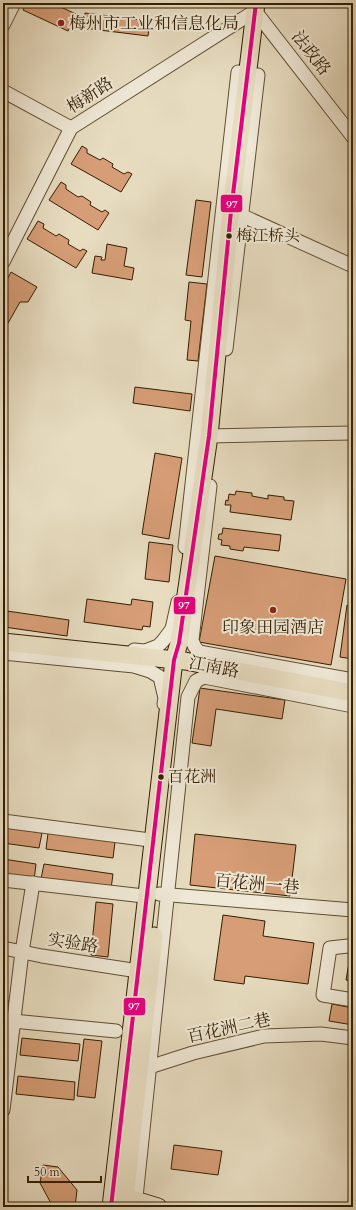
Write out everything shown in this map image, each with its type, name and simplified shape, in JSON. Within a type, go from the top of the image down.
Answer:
[{"type":"main road","points":[[158,1207],[130,1203],[144,1069],[157,895],[180,661],[179,643],[212,436],[236,213],[255,7]]},
{"type":"main road","name":"江南路","points":[[3,642],[180,661],[353,693]]},
{"type":"main road","points":[[111,1207],[138,971],[180,661]]},
{"type":"street","points":[[3,25],[14,3]]},
{"type":"street","name":"梅新路","points":[[3,262],[71,128],[255,7]]},
{"type":"street","name":"法政路","points":[[255,7],[353,137]]},
{"type":"street","points":[[3,634],[145,651],[158,646],[172,629],[180,592],[238,72]]},
{"type":"street","points":[[258,74],[236,213],[353,266]]},
{"type":"street","points":[[3,91],[71,128]]},
{"type":"street","points":[[353,434],[212,436],[192,640],[193,645],[199,652],[353,680]]},
{"type":"street","points":[[3,653],[134,666],[150,671],[160,677],[165,698],[103,1207]]},
{"type":"street","points":[[157,895],[188,698],[196,681],[204,677],[353,706]]},
{"type":"street","points":[[3,821],[150,840]]},
{"type":"street","name":"百花洲一巷","points":[[3,880],[157,895],[353,910]]},
{"type":"street","points":[[3,1110],[22,952],[33,883]]},
{"type":"street","points":[[353,947],[348,946],[330,948],[323,995],[353,1000]]},
{"type":"street","name":"实验路","points":[[3,948],[138,971]]},
{"type":"street","points":[[13,1021],[116,1031]]},
{"type":"street","name":"百花洲二巷","points":[[144,1069],[193,1053],[264,1036],[321,1034],[353,1038]]},
{"type":"building","name":"梅州市工业和信息化局","points":[[26,3],[52,3],[76,14],[68,31],[23,10]]},
{"type":"building","points":[[85,13],[150,21],[148,36],[83,28]]},
{"type":"building","points":[[82,146],[87,149],[87,153],[100,160],[103,158],[113,164],[112,167],[124,174],[128,172],[132,174],[121,192],[71,164]]},
{"type":"building","points":[[61,182],[66,185],[66,189],[78,197],[82,196],[91,202],[90,205],[102,212],[105,210],[109,213],[98,230],[49,200]]},
{"type":"building","points":[[196,200],[211,202],[202,277],[186,275]]},
{"type":"building","points":[[38,221],[44,224],[43,228],[56,236],[59,234],[69,240],[68,244],[80,251],[83,249],[87,251],[76,268],[27,239]]},
{"type":"building","points":[[107,244],[127,248],[124,266],[134,268],[132,280],[92,273],[95,256],[102,257],[101,260],[105,260]]},
{"type":"building","points":[[11,272],[37,287],[28,302],[20,302],[3,332],[3,287]]},
{"type":"building","points":[[189,282],[207,284],[198,361],[187,360],[191,321],[185,320]]},
{"type":"building","points":[[135,387],[192,394],[190,411],[133,403]]},
{"type":"building","points":[[155,453],[182,458],[169,539],[142,534]]},
{"type":"building","points":[[236,491],[252,493],[252,496],[268,499],[268,495],[284,497],[284,500],[294,501],[291,520],[230,512],[231,505],[225,505],[226,500],[228,501],[229,494],[235,495]]},
{"type":"building","points":[[223,528],[281,535],[279,551],[244,547],[243,551],[230,549],[230,546],[221,545],[222,540],[218,539],[219,534],[222,534]]},
{"type":"building","points":[[149,542],[173,545],[169,582],[145,579]]},
{"type":"building","name":"印象田园酒店","points":[[215,556],[346,579],[331,665],[199,642]]},
{"type":"building","points":[[87,599],[131,605],[132,599],[153,602],[150,627],[143,626],[142,630],[84,622]]},
{"type":"building","points":[[347,605],[353,606],[353,659],[340,657]]},
{"type":"building","points":[[7,611],[69,620],[67,636],[4,627]]},
{"type":"building","points":[[200,688],[285,700],[282,719],[216,709],[211,746],[192,743]]},
{"type":"building","points":[[3,827],[42,833],[39,848],[3,843]]},
{"type":"building","points":[[48,833],[115,842],[113,858],[46,849]]},
{"type":"building","points":[[195,834],[296,845],[290,896],[190,885]]},
{"type":"building","points":[[3,859],[36,864],[34,880],[3,875]]},
{"type":"building","points":[[44,864],[113,874],[111,889],[41,879]]},
{"type":"building","points":[[96,902],[113,904],[108,957],[91,955]]},
{"type":"building","points":[[223,915],[265,921],[263,936],[314,943],[308,984],[245,976],[244,984],[214,980]]},
{"type":"building","points":[[350,957],[353,958],[353,981],[346,980]]},
{"type":"building","points":[[3,999],[11,1002],[6,1015],[3,1014]]},
{"type":"building","points":[[332,1004],[353,1008],[353,1025],[329,1021]]},
{"type":"building","points":[[22,1038],[80,1044],[78,1061],[20,1055]]},
{"type":"building","points":[[84,1039],[102,1041],[95,1098],[77,1096]]},
{"type":"building","points":[[18,1076],[75,1082],[74,1100],[16,1094]]},
{"type":"building","points":[[174,1145],[222,1151],[218,1175],[171,1169]]},
{"type":"building","points":[[43,1165],[58,1167],[77,1190],[75,1207],[53,1207],[40,1183]]},
{"type":"transit line","name":"97","points":[[111,1207],[174,660],[179,643],[209,436],[231,211],[256,3]]},
{"type":"place","name":"梅州市工业和信息化局","points":[[61,23]]},
{"type":"place","name":"梅江桥头","points":[[229,236]]},
{"type":"place","name":"印象田园酒店","points":[[273,610]]},
{"type":"place","name":"百花洲","points":[[161,777]]}]
